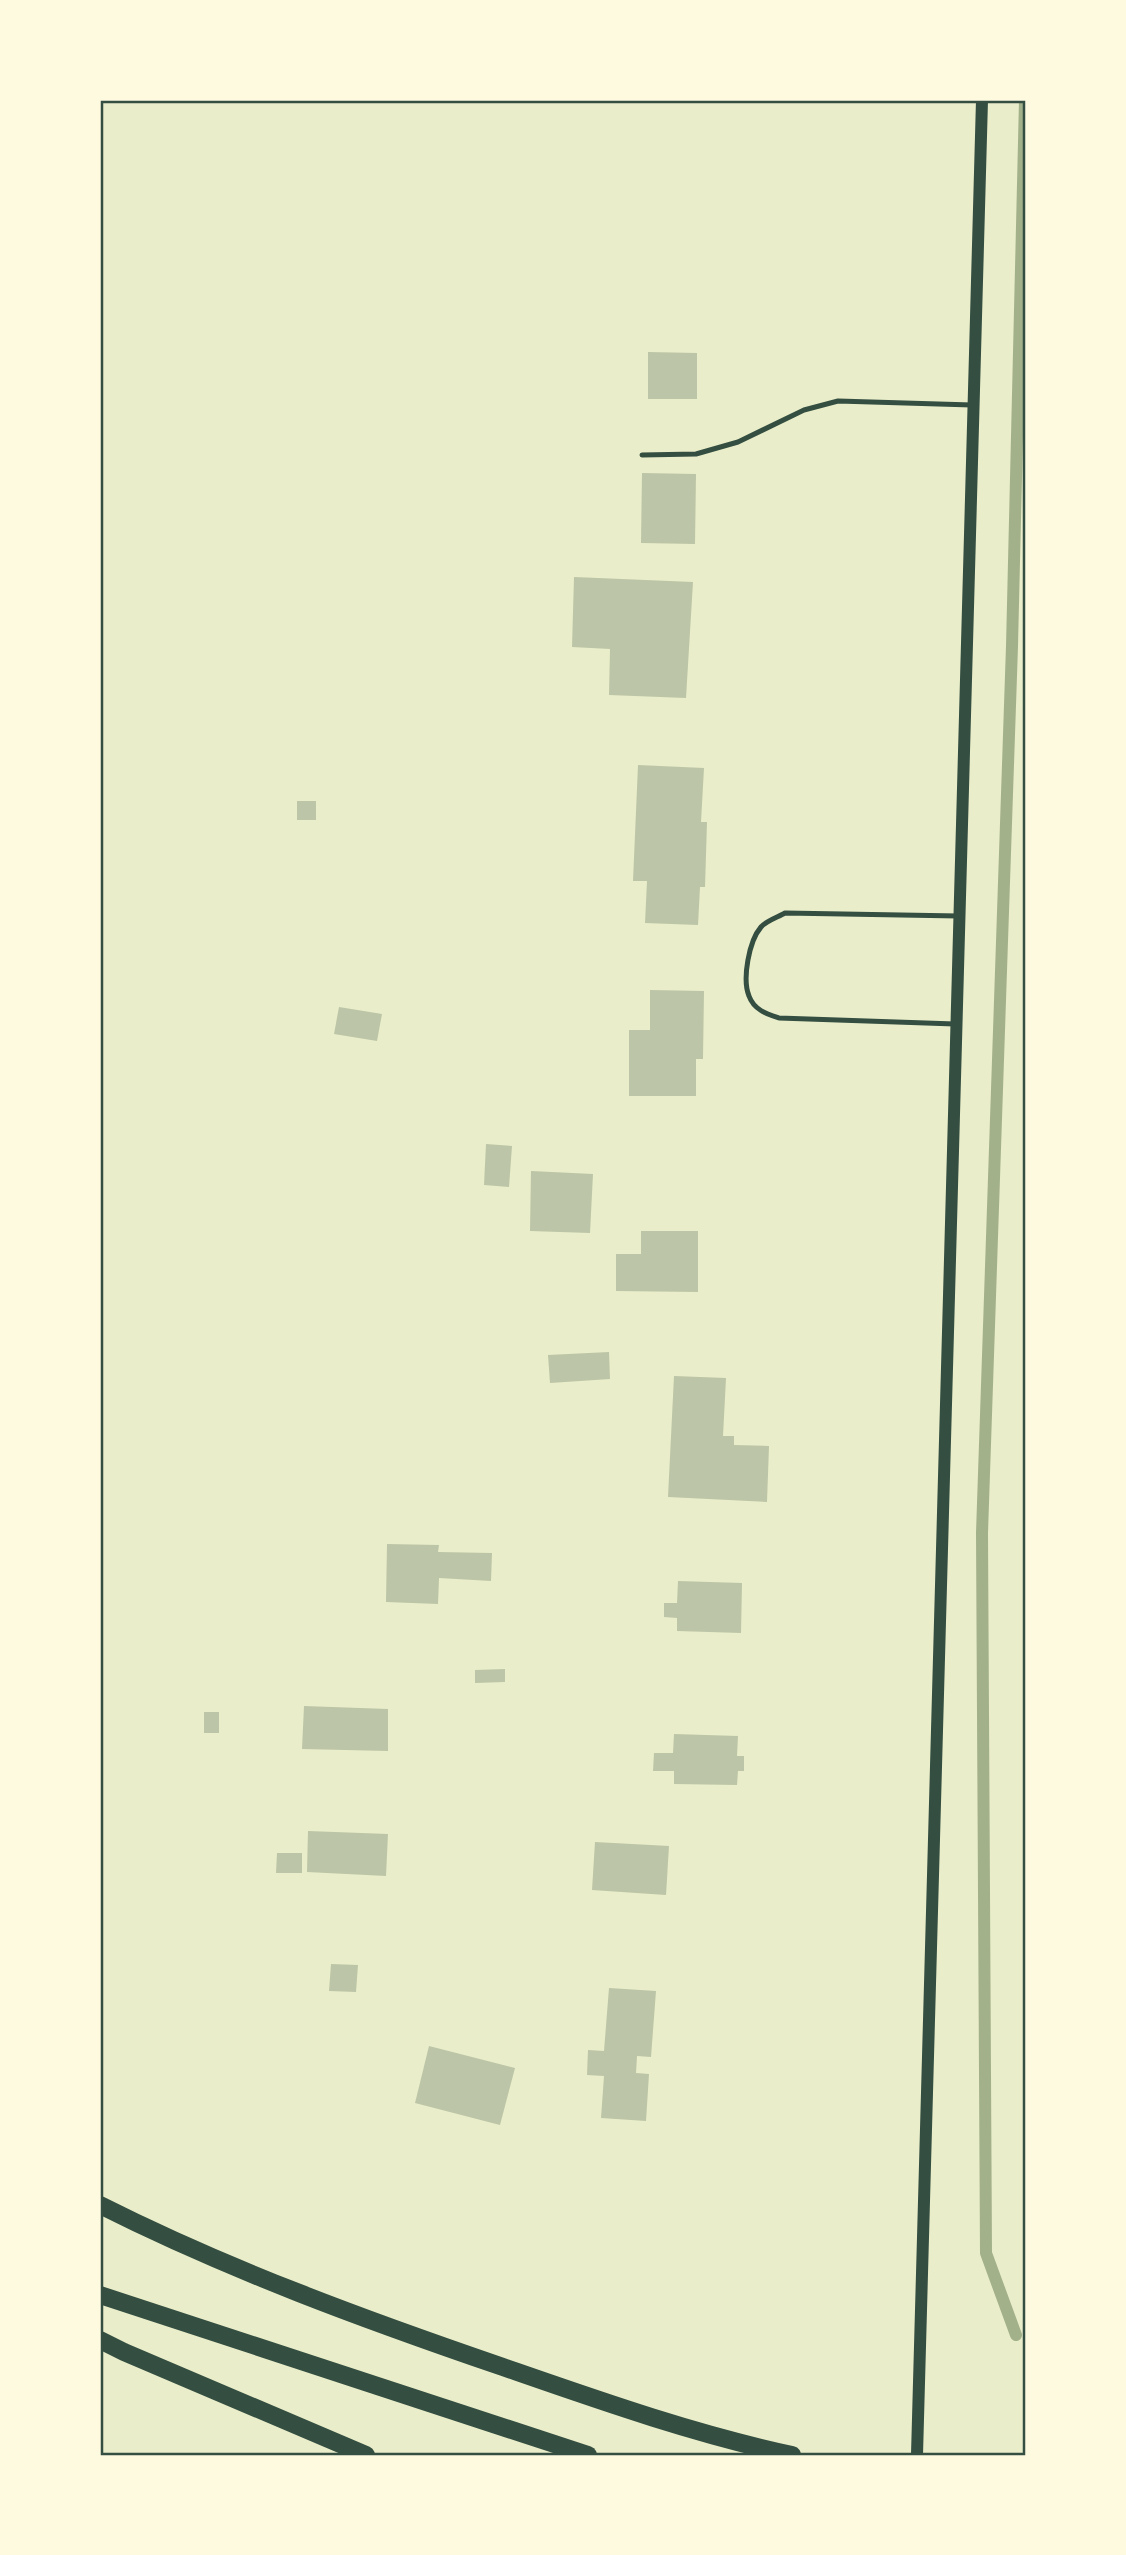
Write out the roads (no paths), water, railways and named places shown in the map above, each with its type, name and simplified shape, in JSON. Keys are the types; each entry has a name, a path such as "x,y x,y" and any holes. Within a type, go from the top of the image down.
{"main road":[{"path":"100,2205 170,2240 401,2332 626,2410 792,2455"},
{"path":"100,2295 588,2455"},
{"path":"100,2340 366,2455"}],"street":[{"path":"917,2455 982,100"}],"lane":[{"path":"642,455 696,454 738,442 804,410 838,401 973,405"},
{"path":"957,1024 779,1018 760,1012 749,996 747,972 751,947 761,926 785,913 959,916"}],"waterway":[{"path":"1016,2335 986,2253 982,1533 1012,646 1025,100"}]}
